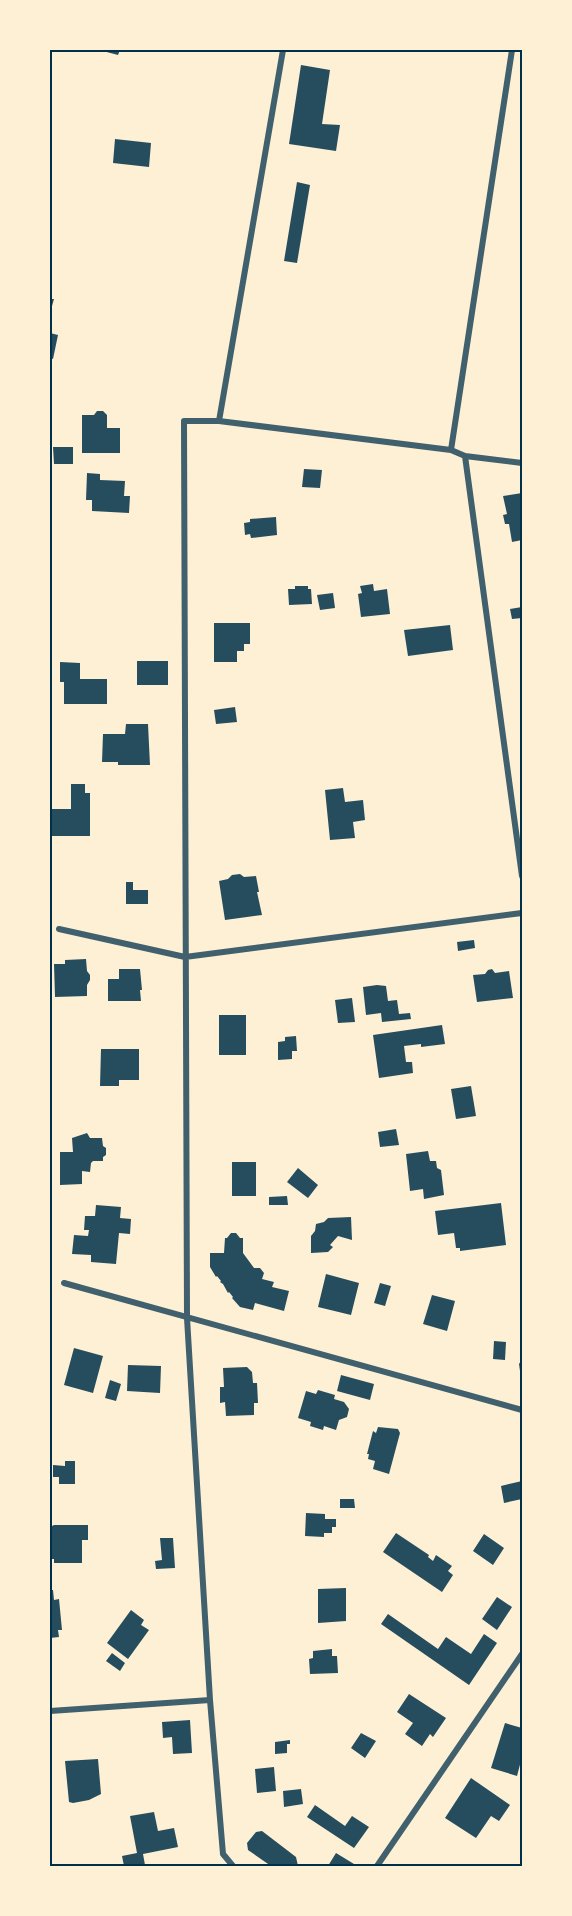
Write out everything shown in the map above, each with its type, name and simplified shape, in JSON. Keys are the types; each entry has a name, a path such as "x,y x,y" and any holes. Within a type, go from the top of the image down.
{"street":[{"path":"219,421 283,50"},
{"path":"451,450 512,50"},
{"path":"233,1866 223,1854 210,1700 187,1318 184,421 219,421 451,450 465,456 522,463"},
{"path":"465,456 522,876"},
{"path":"59,929 185,957 522,913"},
{"path":"64,1283 522,1410"},
{"path":"377,1866 522,1654"},
{"path":"50,1712 210,1700"}],"building":[{"path":"99,50 120,50 118,55"},
{"path":"301,65 330,70 322,124 340,125 336,151 289,144"},
{"path":"115,139 151,143 149,167 113,163"},
{"path":"297,182 310,185 297,263 284,261"},
{"path":"50,299 54,299 50,313"},
{"path":"50,333 58,335 53,359 50,358"},
{"path":"97,411 103,411 107,415 107,428 120,428 120,453 82,453 82,415 94,415"},
{"path":"53,447 73,447 73,464 54,464"},
{"path":"304,469 322,470 320,488 302,487"},
{"path":"87,473 100,474 100,480 125,481 124,496 130,496 129,513 92,511 92,500 86,500"},
{"path":"522,493 522,540 512,542 509,524 505,524 503,515 507,514 503,496"},
{"path":"276,517 277,535 251,538 250,534 245,535 244,523 250,522 250,519"},
{"path":"373,584 374,591 387,589 390,614 361,617 358,594 362,593 360,586"},
{"path":"295,586 308,586 308,589 311,589 312,604 289,605 288,589 295,589"},
{"path":"333,593 335,608 320,610 317,595"},
{"path":"522,607 522,618 512,619 510,609"},
{"path":"214,623 250,623 250,644 244,644 244,651 237,651 237,662 214,662"},
{"path":"450,625 453,650 408,656 404,630"},
{"path":"137,661 168,661 168,685 137,685"},
{"path":"60,662 80,663 80,679 107,679 107,704 64,704 64,682 60,682"},
{"path":"235,707 237,722 216,724 214,710"},
{"path":"126,724 148,724 150,765 118,765 118,762 102,762 103,734 125,734"},
{"path":"71,784 85,784 85,793 90,793 90,836 52,836 52,809 71,809"},
{"path":"343,788 345,802 363,800 365,820 353,822 355,838 330,840 325,790"},
{"path":"240,874 244,877 256,876 262,915 225,920 219,881"},
{"path":"126,882 133,882 133,890 148,890 148,904 126,904"},
{"path":"474,940 475,948 458,951 457,942"},
{"path":"86,959 87,971 90,975 87,996 55,997 54,964 65,964 65,960"},
{"path":"119,969 140,969 141,1001 108,1001 108,979 119,979"},
{"path":"492,969 495,973 509,971 513,998 477,1002 473,975 485,974"},
{"path":"386,986 388,1001 397,1000 399,1014 410,1013 411,1019 382,1022 381,1013 366,1015 363,987"},
{"path":"352,998 355,1022 338,1023 335,1000"},
{"path":"219,1015 246,1015 246,1055 219,1055"},
{"path":"442,1025 445,1044 421,1047 421,1044 404,1046 406,1062 412,1062 413,1073 379,1078 373,1035"},
{"path":"296,1036 297,1051 292,1051 292,1059 278,1060 278,1042 285,1041 285,1037"},
{"path":"101,1049 139,1049 139,1080 119,1080 119,1086 100,1086"},
{"path":"471,1086 476,1116 456,1119 451,1089"},
{"path":"396,1129 399,1145 380,1147 378,1132"},
{"path":"87,1133 90,1138 102,1138 103,1146 106,1148 103,1161 93,1161 90,1172 82,1171 82,1184 60,1185 60,1152 73,1152 72,1138"},
{"path":"428,1151 430,1161 436,1161 437,1168 441,1170 444,1195 424,1199 423,1189 410,1191 406,1154"},
{"path":"232,1162 256,1162 256,1196 232,1196"},
{"path":"298,1168 318,1185 308,1198 287,1182"},
{"path":"287,1196 288,1205 269,1205 269,1197"},
{"path":"501,1203 506,1245 460,1251 460,1248 456,1248 454,1233 438,1235 435,1211"},
{"path":"96,1205 121,1207 120,1218 131,1219 130,1234 119,1233 116,1264 91,1262 91,1255 72,1254 74,1235 88,1236 89,1230 84,1230 85,1216 95,1216"},
{"path":"351,1217 352,1240 338,1236 330,1245 333,1247 328,1252 311,1253 311,1236 316,1224 328,1218"},
{"path":"231,1233 236,1233 243,1238 243,1253 254,1268 260,1268 264,1273 262,1279 274,1282 272,1287 289,1291 284,1311 255,1303 253,1310 240,1307 216,1277 210,1267 210,1253 224,1253 225,1238"},
{"path":"326,1274 359,1283 351,1315 318,1307"},
{"path":"380,1283 391,1286 385,1306 374,1303"},
{"path":"432,1295 455,1301 447,1331 423,1324"},
{"path":"494,1341 506,1342 505,1360 493,1359"},
{"path":"74,1348 103,1356 93,1393 64,1385"},
{"path":"522,1359 522,1377 521,1378 519,1364"},
{"path":"128,1365 161,1366 160,1393 127,1391"},
{"path":"247,1367 252,1372 253,1383 257,1383 258,1403 254,1403 254,1415 226,1416 225,1402 220,1403 220,1387 224,1387 223,1368"},
{"path":"341,1375 374,1384 370,1400 337,1391"},
{"path":"110,1380 121,1384 116,1401 105,1398"},
{"path":"318,1390 335,1395 334,1399 344,1402 349,1409 347,1417 339,1420 336,1430 324,1426 323,1430 310,1426 311,1422 298,1418 306,1391 316,1394"},
{"path":"378,1427 398,1429 400,1433 389,1474 373,1469 375,1461 368,1459 369,1454 367,1454 373,1431 376,1433"},
{"path":"65,1461 75,1461 75,1484 59,1484 59,1477 53,1477 53,1465 65,1466"},
{"path":"522,1481 522,1499 504,1503 501,1486"},
{"path":"340,1499 354,1499 355,1508 340,1508"},
{"path":"306,1513 325,1514 325,1519 336,1519 336,1527 332,1527 332,1533 324,1533 324,1537 305,1536"},
{"path":"88,1525 88,1540 82,1540 82,1563 54,1563 54,1559 50,1559 50,1527"},
{"path":"396,1533 429,1555 428,1557 433,1561 436,1555 452,1566 448,1571 453,1575 442,1592 383,1552"},
{"path":"484,1534 504,1548 493,1565 473,1551"},
{"path":"160,1538 173,1538 175,1568 156,1569 155,1561 162,1560"},
{"path":"346,1588 346,1621 318,1623 318,1589"},
{"path":"50,1590 53,1590 54,1600 59,1599 62,1630 58,1630 59,1637 50,1638"},
{"path":"497,1597 512,1607 497,1630 482,1619"},
{"path":"131,1610 144,1620 141,1625 149,1630 128,1659 107,1643"},
{"path":"388,1614 438,1649 446,1637 471,1654 484,1634 497,1643 469,1685 381,1624"},
{"path":"332,1649 332,1656 337,1656 338,1673 310,1674 309,1659 313,1658 313,1651"},
{"path":"112,1653 125,1663 120,1671 106,1661"},
{"path":"409,1694 446,1718 433,1737 430,1734 422,1746 405,1734 413,1723 397,1712"},
{"path":"190,1720 192,1753 173,1754 172,1737 163,1738 162,1722"},
{"path":"505,1723 522,1728 522,1757 517,1776 491,1768"},
{"path":"361,1733 376,1741 365,1758 351,1748"},
{"path":"290,1740 290,1744 287,1744 287,1753 275,1754 275,1742"},
{"path":"98,1759 101,1794 89,1800 69,1802 65,1761"},
{"path":"274,1767 276,1791 257,1793 255,1769"},
{"path":"471,1778 510,1805 499,1821 491,1816 476,1838 445,1818"},
{"path":"301,1789 303,1804 284,1807 283,1791"},
{"path":"315,1805 345,1826 352,1816 369,1827 354,1848 307,1817"},
{"path":"154,1812 158,1831 174,1828 178,1847 143,1854 145,1865 124,1866 122,1856 137,1853 130,1816"},
{"path":"262,1831 296,1857 298,1866 271,1866 248,1850 247,1843 256,1832"},
{"path":"336,1853 354,1864 353,1866 328,1866"}]}
